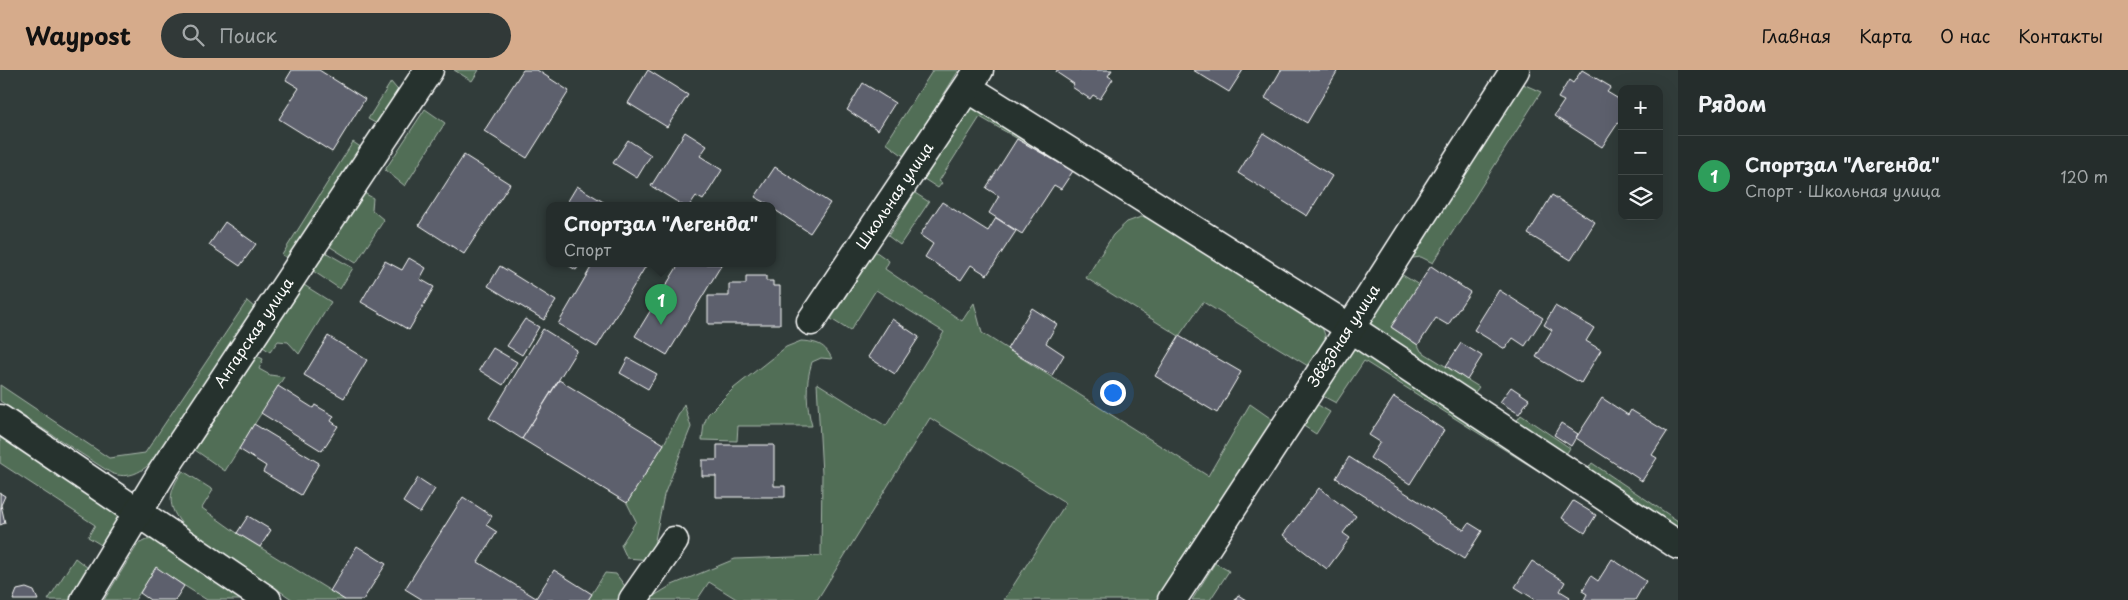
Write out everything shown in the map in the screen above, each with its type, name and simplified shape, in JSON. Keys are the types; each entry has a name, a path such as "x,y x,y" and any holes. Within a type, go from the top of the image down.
{"street":[{"name":"Ангарская улица","path":"85,600 163,472 429,70"},
{"name":"Звёздная улица","path":"1172,600 1350,328 1515,70"},
{"path":"973,79 1678,545"},
{"name":"Школьная улица","path":"811,321 973,79"},
{"path":"0,419 268,600"},
{"path":"633,600 674,540"}],"green space":[{"path":"454,70 479,70 472,81"},
{"path":"933,70 959,70 905,157 886,143"},
{"path":"391,82 401,94 381,126 368,119"},
{"path":"1523,84 1541,92 1433,263 1421,257 1405,259 1516,85"},
{"path":"976,104 1105,189 980,117 939,181 942,183 938,188 924,179 969,107"},
{"path":"425,109 445,123 405,186 385,170"},
{"path":"353,142 365,150 293,261 282,255"},
{"path":"364,193 373,198 372,210 384,220 356,263 329,246"},
{"path":"915,193 929,202 900,245 888,236"},
{"path":"1141,217 1156,217 1318,321 1326,340 1323,351 1308,366 1203,302 1179,336 1086,278 1113,235 1127,222"},
{"path":"875,251 889,261 885,269 962,321 974,303 982,333 1208,476 1250,404 1273,420 1158,600 1004,600 1066,503 930,418 817,600 738,600 709,582 697,600 647,600 672,585 735,559 821,556 822,474 817,383 886,426 944,332 876,290 850,331 831,319"},
{"path":"325,252 353,268 340,289 313,271"},
{"path":"1396,271 1419,285 1392,328 1418,345 1421,351 1479,387 1471,397 1367,328"},
{"path":"304,285 331,302 299,354 288,342 278,341 270,352 263,347"},
{"path":"247,301 255,308 155,459 135,474 124,476 111,473 0,401 0,385 109,458 145,453"},
{"path":"801,341 820,345 832,359 821,358 812,362 807,394 812,426 738,426 737,441 702,440 704,424 708,414 734,388 786,347"},
{"path":"1354,347 1678,551 1678,559 1364,361 1336,403 1319,394"},
{"path":"257,356 263,359 259,369 270,375 284,377 225,471 195,450"},
{"path":"1313,402 1330,412 1316,434 1299,423"},
{"path":"684,404 691,427 664,495 651,560 627,558 621,545 636,521 627,503 664,444"},
{"path":"1521,415 1570,448 1563,459 1513,426"},
{"path":"0,436 118,514 123,523 108,549 88,537 95,525 0,463"},
{"path":"1592,463 1678,521 1678,534 1584,474"},
{"path":"183,471 213,490 202,508 237,533 345,600 293,600 184,526 174,512 171,499 174,485"},
{"path":"155,539 251,600 207,600 156,568 135,600 104,600 138,544 146,540"},
{"path":"75,558 92,571 74,600 48,600"},
{"path":"1215,563 1229,571 1210,600 1192,600"},
{"path":"605,573 616,574 627,589 620,600 588,600"}],"building":[{"path":"292,70 319,70 365,99 332,152 279,119 299,88 286,80"},
{"path":"523,70 537,70 569,91 527,158 484,131"},
{"path":"648,70 688,95 667,127 628,103"},
{"path":"1057,70 1112,70 1108,76 1113,79 1100,99 1093,95 1090,99 1072,87 1074,84 1056,72"},
{"path":"1193,70 1243,70 1229,92"},
{"path":"1281,70 1338,70 1307,123 1265,98"},
{"path":"1582,70 1611,87 1607,92 1618,99 1618,123 1602,147 1554,116 1564,101 1558,98 1569,80 1573,83"},
{"path":"863,83 895,103 878,130 847,110"},
{"path":"685,132 707,146 700,156 722,170 703,200 696,196 692,202 677,202 651,186"},
{"path":"1263,133 1332,176 1307,216 1238,173"},
{"path":"1017,139 1073,171 1061,189 1054,185 1022,234 989,213 999,196 986,188"},
{"path":"628,140 651,155 637,178 613,163"},
{"path":"464,155 510,184 464,254 419,225"},
{"path":"775,167 830,203 810,233 776,211 776,202 764,202 755,197"},
{"path":"577,186 603,202 567,202"},
{"path":"1552,195 1595,222 1571,260 1528,234"},
{"path":"942,202 988,231 996,218 1016,231 987,275 971,265 961,280 925,257 933,244 920,235"},
{"path":"225,222 256,244 240,266 209,245"},
{"path":"409,258 426,268 420,279 434,287 409,330 361,302 385,261 402,270"},
{"path":"500,266 556,301 544,320 488,286"},
{"path":"1431,266 1470,292 1448,325 1436,318 1418,345 1391,327"},
{"path":"591,267 645,267 597,347 558,324"},
{"path":"677,267 720,267 667,355 635,336"},
{"path":"746,276 766,276 766,281 773,281 773,286 780,286 780,324 708,324 708,296 729,296 729,284 746,284"},
{"path":"1499,290 1543,318 1525,346 1513,338 1505,349 1474,330"},
{"path":"1555,306 1594,328 1586,341 1601,350 1581,383 1536,357 1552,330 1544,325"},
{"path":"1032,308 1057,324 1046,343 1064,355 1052,375 1007,349"},
{"path":"525,319 539,327 522,355 507,346"},
{"path":"892,319 919,337 895,374 868,357"},
{"path":"543,329 577,350 522,439 489,418"},
{"path":"328,336 367,360 344,398 304,375"},
{"path":"1179,336 1241,372 1217,413 1155,376"},
{"path":"1461,343 1482,356 1467,380 1446,366"},
{"path":"493,348 517,362 503,385 479,370"},
{"path":"628,358 657,374 648,389 620,373"},
{"path":"559,380 664,444 627,503 522,439"},
{"path":"278,386 313,408 315,405 334,416 331,421 338,426 322,451 261,413"},
{"path":"1511,387 1529,399 1519,414 1500,402"},
{"path":"1394,397 1444,430 1410,484 1370,458 1380,442 1369,435"},
{"path":"1602,398 1628,415 1631,410 1667,432 1652,455 1657,458 1642,481 1576,438"},
{"path":"1561,423 1578,434 1571,446 1554,435"},
{"path":"254,424 319,463 301,495 263,472 266,466 239,449"},
{"path":"717,445 774,445 774,486 785,486 785,497 716,497 716,476 702,476 702,460 717,460"},
{"path":"1349,457 1464,530 1469,523 1482,531 1464,559 1336,478"},
{"path":"418,478 435,489 420,513 403,502"},
{"path":"1319,488 1356,516 1343,533 1350,538 1327,569 1283,535"},
{"path":"0,493 5,496 1,505 5,523 0,525"},
{"path":"463,497 492,516 486,525 497,532 478,562 536,598 554,570 592,594 588,600 423,600 405,589"},
{"path":"1573,501 1596,515 1585,533 1562,518"},
{"path":"248,516 271,530 260,547 237,533"},
{"path":"357,546 386,564 363,600 345,600 330,591"},
{"path":"1612,559 1646,581 1635,600 1584,600 1587,594 1582,591 1591,576 1598,581"},
{"path":"1532,561 1565,582 1560,591 1570,597 1568,600 1536,600 1515,587"},
{"path":"156,567 184,586 175,600 150,600 140,593"},
{"path":"26,588 34,591 38,600 13,600 17,590"},
{"path":"1238,595 1246,600 1235,600"}],"place":[{"name":"Спортзал \"Легенда\"","path":"661,325"}]}
